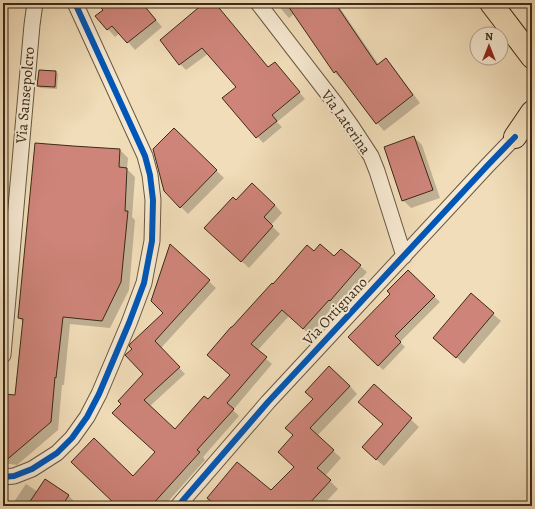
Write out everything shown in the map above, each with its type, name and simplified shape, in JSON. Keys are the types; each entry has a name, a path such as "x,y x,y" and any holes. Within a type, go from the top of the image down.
{"main road":[{"path":"491,3 532,57"},
{"path":"501,3 532,36"},
{"path":"524,132 532,112"}],"street":[{"name":"Via Sansepolcro","path":"3,356 34,3"},
{"path":"3,477 24,473 49,459 72,438 87,417 99,394 144,283 152,241 153,200 150,175 145,156 75,3"},
{"name":"Via Laterina","path":"258,3 339,109 371,156 404,256"},
{"name":"Via Ortignano","path":"178,506 268,402 487,166 524,132"}],"building":[{"path":"97,3 142,3 156,20 127,43 112,26 107,30 95,16 103,10"},
{"path":"204,3 215,3 268,67 275,62 300,92 272,115 277,121 256,138 222,98 236,87 202,48 179,65 160,40"},
{"path":"286,3 335,3 377,65 386,58 413,95 376,124 336,71 334,73"},
{"path":"39,70 56,71 55,87 37,86"},
{"path":"174,128 217,170 180,208 164,191 153,149"},
{"path":"414,136 433,190 402,201 384,147"},
{"path":"35,143 120,149 119,167 127,168 125,211 128,211 121,282 102,321 63,317 51,422 3,463 4,394 15,395 23,319 18,318"},
{"path":"252,183 275,205 264,217 273,226 241,262 204,228 233,197 236,200"},
{"path":"170,244 210,280 155,341 180,367 144,400 175,429 204,396 208,399 230,375 207,355 307,245 314,251 320,244 334,256 341,249 361,265 330,301 329,300 303,329 282,310 251,344 267,357 227,403 234,409 197,450 200,452 151,506 117,506 71,462 94,438 133,476 155,452 112,413 121,404 118,401 143,374 125,355 132,349 129,346 130,344 163,313 151,301"},
{"path":"408,270 435,296 395,336 401,342 378,366 348,337 390,294 387,291"},
{"path":"471,293 494,313 456,358 433,338"},
{"path":"329,366 350,386 310,428 334,450 317,468 331,480 307,506 217,506 207,498 237,462 271,490 294,467 278,452 293,435 285,428 313,399 305,392"},
{"path":"374,384 412,418 376,460 362,447 383,424 358,402"},
{"path":"45,479 69,495 62,506 27,506"}],"cycle path":[{"path":"3,477 14,476 32,469 57,453 72,438 87,417 99,394 144,283 152,241 153,200 150,175 145,156 75,3"},
{"path":"178,506 268,402 515,137"}]}
